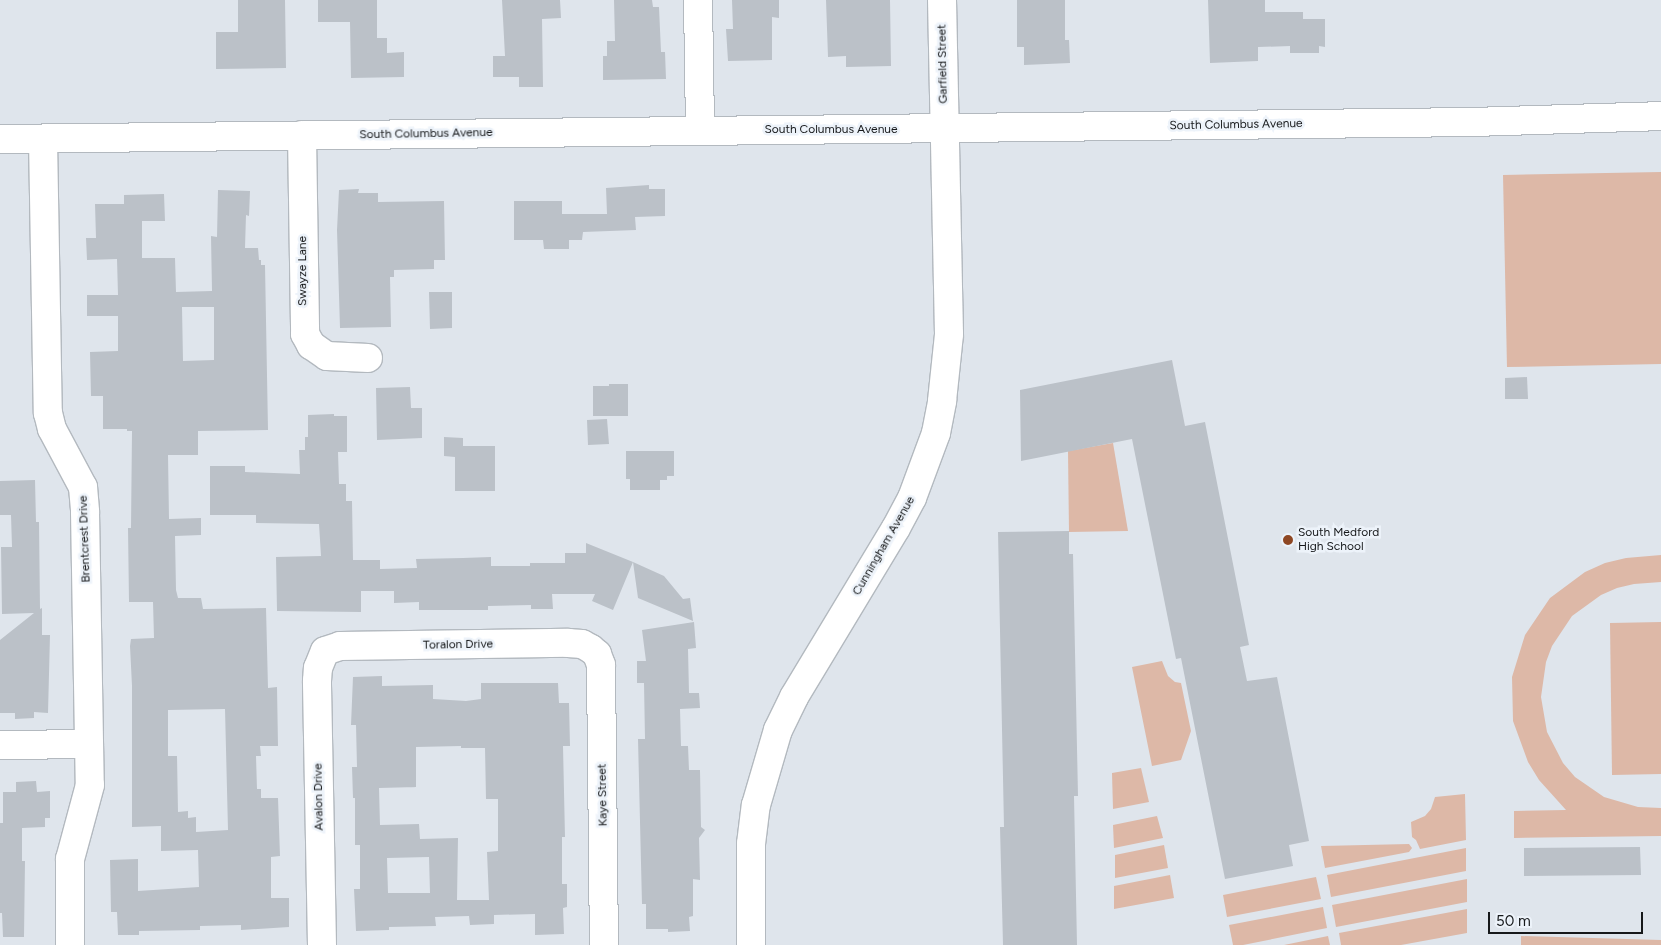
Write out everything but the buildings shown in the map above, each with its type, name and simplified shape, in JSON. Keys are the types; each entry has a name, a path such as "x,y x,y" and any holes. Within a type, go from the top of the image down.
{"main road":[{"path":"698,0 700,131"},
{"name":"Garfield Street","path":"942,0 945,129"},
{"name":"South Columbus Avenue","path":"0,140 1473,122 1661,116"},
{"name":"Cunningham Avenue","path":"751,945 751,844 756,805 778,730 794,697 896,528 912,498 936,433 942,401 948,334 945,129"},
{"name":"Swayze Lane","path":"302,135 306,334 311,345 327,356 368,358"},
{"name":"Brentcrest Drive","path":"43,139 48,413 52,429 83,487 90,785 70,859 70,945"},
{"name":"Toralon Drive","path":"325,651 340,646 568,643 582,644 591,649"},
{"name":"Kaye Street","path":"591,649 597,654 601,665 604,945"},
{"name":"Avalon Drive","path":"322,945 317,681 318,668 325,651"},
{"path":"0,745 89,744"}],"shaded area":[{"path":"1661,172 1661,364 1507,367 1503,175"},
{"path":"1113,443 1128,531 1069,532 1068,451"},
{"path":"1661,555 1661,582 1634,584 1617,588 1601,595 1572,616 1552,646 1546,662 1541,697 1547,732 1563,763 1575,777 1604,797 1638,807 1661,808 1661,836 1514,838 1514,811 1566,810 1539,780 1528,762 1513,721 1512,677 1525,635 1550,598 1585,572 1605,563 1626,558"},
{"path":"1661,622 1661,774 1612,775 1610,623"},
{"path":"1162,661 1168,676 1175,682 1181,683 1191,731 1181,760 1152,766 1132,667"},
{"path":"1141,768 1149,802 1113,809 1112,773"},
{"path":"1465,794 1466,840 1420,849 1416,840 1412,837 1411,822 1425,816 1431,809 1435,797"},
{"path":"1157,816 1163,838 1114,848 1113,825"},
{"path":"1409,844 1412,848 1409,852 1325,868 1321,846"},
{"path":"1164,845 1168,868 1115,878 1115,855"},
{"path":"1466,848 1466,871 1331,897 1327,875"},
{"path":"1170,875 1174,898 1114,909 1114,886"},
{"path":"1316,877 1321,899 1227,917 1223,895"},
{"path":"1467,879 1467,902 1336,927 1332,905"},
{"path":"1323,907 1327,928 1243,945 1233,945 1229,925"},
{"path":"1467,909 1467,933 1401,945 1341,945 1339,933"},
{"path":"1328,936 1330,945 1284,945"},
{"path":"1521,936 1661,940 1661,945 1521,945"}],"place":[{"name":"South Medford High School","path":"1288,540"}]}
